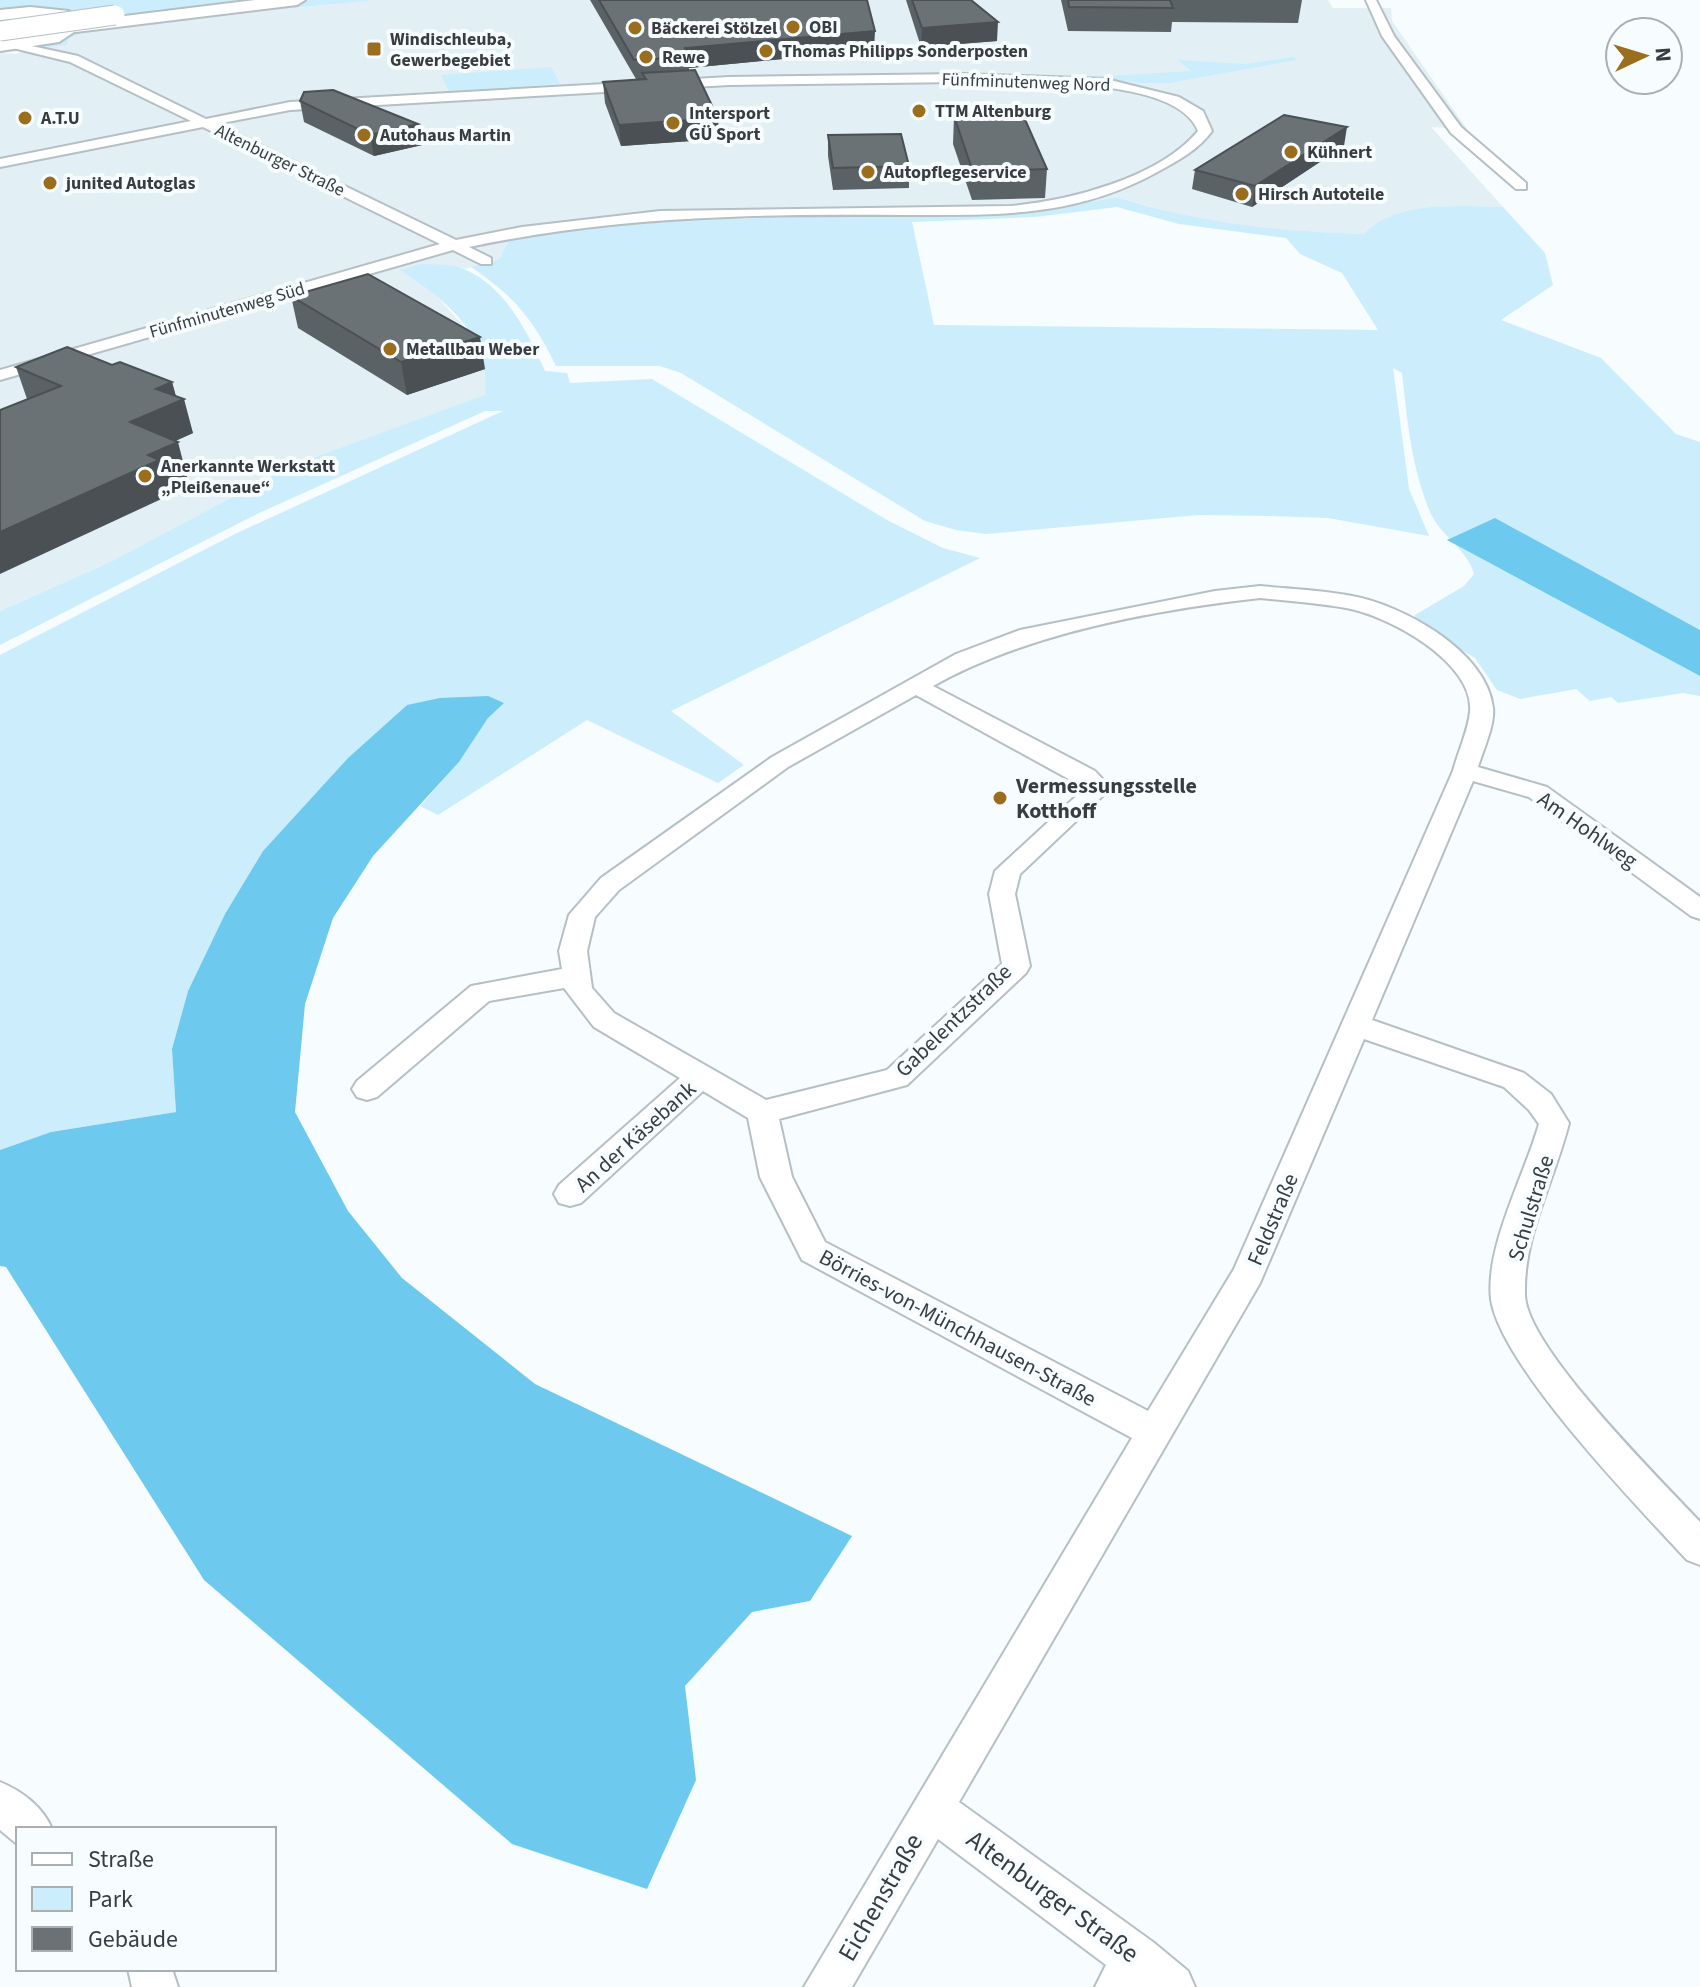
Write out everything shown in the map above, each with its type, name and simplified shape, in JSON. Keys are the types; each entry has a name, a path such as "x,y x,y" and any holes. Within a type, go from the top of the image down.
{"main road":[{"path":"0,15 61,15 149,0"},
{"path":"0,31 238,0"},
{"path":"7,45 53,38 76,27 297,0"},
{"path":"61,15 77,21 76,27"}],"street":[{"path":"1371,0 1388,36 1456,130 1521,186"},
{"name":"Altenburger Straße","path":"53,38 52,43 74,59 486,261"},
{"name":"Altenburger Straße","path":"7,45 74,59"},
{"name":"Fünfminutenweg Nord","path":"200,122 310,104 632,84 963,78 1072,80 1137,88 1186,106 1203,120 1205,131 1186,150 1132,181 1096,199 1070,205 1010,210 589,219 529,227 455,245"},
{"path":"0,163 200,122"},
{"name":"Fünfminutenweg Süd","path":"0,375 455,245"},
{"name":"Feldstraße","path":"918,687 964,659 1020,637 1215,597 1260,592 1351,602 1398,618 1455,658 1474,681 1482,710 1465,771 1248,1274 932,1808"},
{"path":"762,1112 604,1020 578,990 573,951 582,915 610,884 780,762 918,687"},
{"name":"Gabelentzstraße","path":"762,1112 897,1078 1016,966 1002,894 1008,871 1099,788 1086,776 918,687"},
{"name":"Am Hohlweg","path":"1465,771 1538,792 1700,910"},
{"path":"367,1089 481,993 576,976"},
{"name":"Schulstraße","path":"1355,1025 1514,1080 1540,1102 1554,1123 1544,1167 1513,1247 1507,1302 1524,1341 1563,1393 1700,1548"},
{"name":"An der Käsebank","path":"570,1194 700,1077"},
{"name":"Börries-von-Münchhausen-Straße","path":"762,1112 776,1177 813,1251 1154,1432"},
{"path":"0,1803 29,1827"},
{"name":"Altenburger Straße","path":"932,1808 1128,1972 1172,1987"},
{"name":"Eichenstraße","path":"827,1987 932,1808"}],"shaded area":[{"path":"375,0 1328,0 1333,8 1391,8 1392,21 1467,129 1431,127 1503,207 1442,206 1365,234 1279,231 1207,222 1116,197 1034,213 603,221 510,239 499,259 465,269 450,265 401,270 432,291 478,342 488,372 486,395 293,465 110,562 0,611 0,53 16,54 83,32 123,25"},
{"path":"1495,518 1700,630 1700,676 1447,540"},
{"path":"488,696 504,703 488,718 459,762 373,856 333,918 305,1004 295,1112 348,1211 402,1278 535,1384 852,1536 810,1601 752,1612 685,1686 696,1780 647,1889 512,1844 204,1580 6,1267 0,1266 0,1150 51,1132 176,1112 172,1049 188,991 225,914 263,851 348,758 407,705 440,698"}],"green space":[{"path":"0,0 375,0 123,25 83,32 68,39 67,45 0,53"},
{"path":"1294,57 1297,60 1169,83 1089,77 1191,71 1178,60 1246,64"},
{"path":"551,67 560,84 449,91 441,75"},
{"path":"1116,197 1209,220 1299,231 1364,234 1393,215 1411,210 1448,206 1503,207 1545,253 1553,285 1501,320 1601,358 1676,434 1700,442 1700,630 1495,519 1450,539 1431,514 1419,480 1411,445 1402,373 1393,368 1409,489 1429,536 1328,518 1199,515 986,534 925,521 681,373 660,366 556,366 521,310 471,267 499,259 510,239 506,236 603,221 1034,213","holes":["1117,207 1179,224 1286,238 1300,254 1342,273 1378,330 934,325 912,222 1035,217"]},
{"path":"420,264 459,267 492,287 514,312 545,371 567,373 570,383 652,379 887,520 943,548 980,558 671,711 744,765 718,783 587,720 438,815 420,806 459,762 488,718 407,705 348,758 263,851 225,914 188,991 172,1049 176,1112 51,1132 0,1150 0,655 235,534 503,411 485,411 257,514 0,645 0,611 110,562 293,465 485,395 485,374 473,337 449,307 400,270"},
{"path":"1455,544 1700,676 1700,696 1683,693 1618,703 1611,697 1590,701 1576,689 1520,699 1497,690 1475,658 1415,621 1415,615 1464,586 1474,574"}],"building":[{"path":"599,0 867,0 875,31 685,48 689,57 634,60"},
{"path":"912,0 971,0 998,22 922,28"},
{"path":"1068,0 1170,0 1173,8 1069,7"},
{"path":"695,70 718,118 619,125 603,82 646,79 642,73"},
{"path":"333,90 418,124 370,135 300,101 304,92"},
{"path":"1023,115 1047,169 973,172 954,116"},
{"path":"1284,115 1347,127 1255,186 1195,170"},
{"path":"901,134 909,166 833,168 828,135"},
{"path":"368,274 480,337 401,362 291,296"},
{"path":"67,347 112,365 120,362 172,382 156,389 184,399 130,422 178,442 148,455 159,460 0,532 0,410 61,386 16,367"}],"place":[{"name":"OBI","path":"793,27"},
{"name":"Bäckerei Stölzel","path":"635,28"},
{"name":"Windischleuba, Gewerbegebiet","path":"374,49"},
{"name":"Thomas Philipps Sonderposten","path":"766,51"},
{"name":"Rewe","path":"646,57"},
{"name":"TTM Altenburg","path":"919,111"},
{"name":"A.T.U","path":"25,118"},
{"name":"Intersport GÜ Sport","path":"673,123"},
{"name":"Autohaus Martin","path":"364,135"},
{"name":"Kühnert","path":"1291,152"},
{"name":"Autopflegeservice","path":"868,172"},
{"name":"junited Autoglas","path":"50,183"},
{"name":"Hirsch Autoteile","path":"1242,194"},
{"name":"Metallbau Weber","path":"390,349"},
{"name":"Anerkannte Werkstatt „Pleißenaue“","path":"145,476"},
{"name":"Vermessungsstelle Kotthoff","path":"1000,798"}]}
